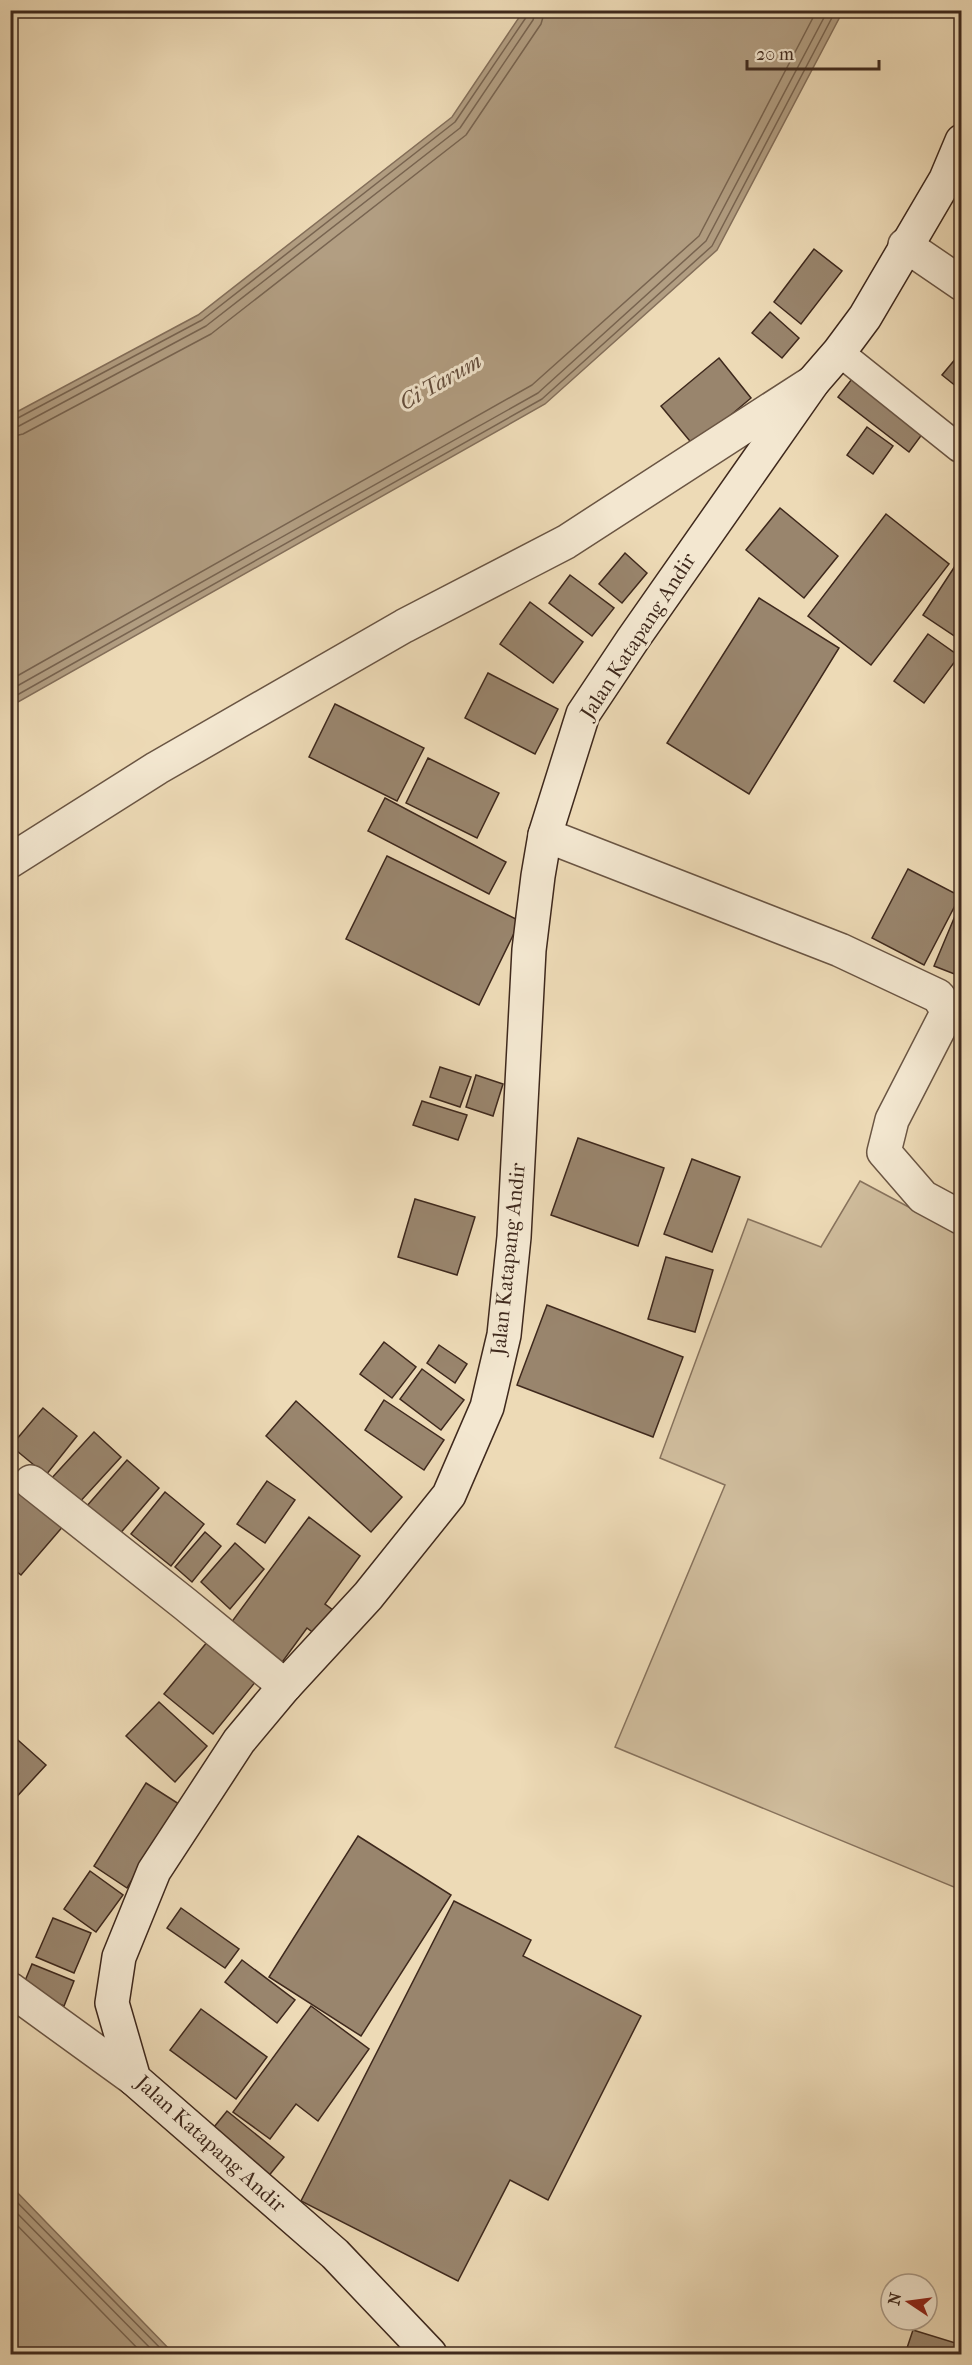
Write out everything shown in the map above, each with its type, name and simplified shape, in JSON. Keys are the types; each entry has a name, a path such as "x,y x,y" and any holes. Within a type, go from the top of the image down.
{"street":[{"name":"Jalan Katapang Andir","path":"430,2355 335,2254 134,2079 112,2003 118,1957 154,1871 239,1741 285,1686 368,1596 449,1495 487,1407 504,1335 514,1237 529,950 538,876 546,835 583,714 813,382 865,317 946,178 962,141"},
{"path":"905,245 962,284"},
{"path":"10,861 157,768 404,626 566,542 813,382"},
{"path":"546,835 840,950 938,996 948,1011 892,1120 884,1152 922,1197 962,1218"},
{"path":"31,1482 285,1686"},
{"path":"10,1989 134,2079"}],"lane":[{"path":"839,352 959,448"}],"shaded area":[{"path":"860,1181 961,1235 961,1890 615,1747 725,1485 660,1458 748,1219 821,1247"}],"water":[{"name":"Ci Tarum","path":"524,10 843,11 717,250 545,404 11,706 11,415 198,315 452,117"},
{"path":"11,2186 174,2354 11,2354"}],"building":[{"path":"814,249 842,271 801,324 774,302"},
{"path":"770,312 799,338 782,358 752,333"},
{"path":"962,351 962,391 942,375"},
{"path":"719,358 751,398 694,446 661,406"},
{"path":"855,375 926,429 909,452 838,397"},
{"path":"867,427 893,446 873,474 847,455"},
{"path":"780,508 838,556 804,598 746,550"},
{"path":"886,514 949,564 871,665 808,616"},
{"path":"625,553 647,573 622,603 599,584"},
{"path":"959,560 962,561 962,641 923,615"},
{"path":"570,575 614,608 592,636 549,603"},
{"path":"759,598 839,648 749,794 667,743"},
{"path":"530,602 583,642 553,683 500,644"},
{"path":"928,634 959,656 924,703 894,681"},
{"path":"488,673 558,709 535,754 465,718"},
{"path":"335,704 424,748 397,801 309,757"},
{"path":"428,758 499,793 477,838 406,803"},
{"path":"385,798 506,862 489,894 368,831"},
{"path":"387,856 520,921 479,1005 346,939"},
{"path":"908,869 960,896 924,965 872,938"},
{"path":"955,916 962,919 962,977 934,966"},
{"path":"440,1067 471,1077 460,1107 430,1097"},
{"path":"476,1075 503,1084 493,1116 466,1107"},
{"path":"422,1101 467,1115 458,1140 413,1125"},
{"path":"578,1138 664,1168 638,1246 551,1215"},
{"path":"692,1159 740,1177 712,1252 664,1234"},
{"path":"415,1199 475,1217 457,1275 398,1257"},
{"path":"666,1257 713,1270 695,1332 648,1319"},
{"path":"547,1305 683,1357 653,1437 517,1385"},
{"path":"384,1342 416,1367 392,1398 360,1374"},
{"path":"439,1345 467,1364 455,1383 427,1363"},
{"path":"422,1369 464,1400 441,1430 400,1399"},
{"path":"384,1400 444,1440 424,1470 365,1430"},
{"path":"296,1401 402,1497 371,1532 266,1436"},
{"path":"43,1408 77,1436 46,1475 11,1446"},
{"path":"94,1432 121,1457 77,1505 50,1480"},
{"path":"127,1460 159,1488 118,1536 86,1507"},
{"path":"10,1476 65,1524 21,1575 10,1566"},
{"path":"267,1481 295,1500 265,1543 237,1524"},
{"path":"165,1492 204,1524 171,1566 131,1534"},
{"path":"309,1517 360,1556 325,1604 341,1616 323,1640 307,1628 280,1665 228,1627"},
{"path":"205,1532 221,1546 192,1582 175,1567"},
{"path":"235,1543 264,1569 230,1609 201,1582"},
{"path":"213,1635 261,1675 213,1734 164,1694"},
{"path":"159,1702 207,1746 175,1782 126,1736"},
{"path":"10,1733 46,1765 10,1804"},
{"path":"146,1783 179,1804 127,1888 94,1866"},
{"path":"358,1836 451,1895 361,2036 269,1977"},
{"path":"90,1871 123,1895 96,1932 64,1909"},
{"path":"454,1901 531,1940 523,1956 641,2016 548,2200 510,2180 458,2281 301,2201"},
{"path":"181,1908 239,1949 225,1968 167,1928"},
{"path":"53,1918 91,1933 74,1973 36,1957"},
{"path":"242,1960 295,2000 277,2023 225,1982"},
{"path":"32,1964 74,1981 64,2006 22,1988"},
{"path":"311,2006 369,2049 318,2121 296,2104 270,2139 233,2112"},
{"path":"201,2009 267,2057 236,2099 170,2050"},
{"path":"227,2111 284,2157 267,2178 210,2132"},
{"path":"912,2332 920,2332 962,2345 962,2354 905,2354"}]}
